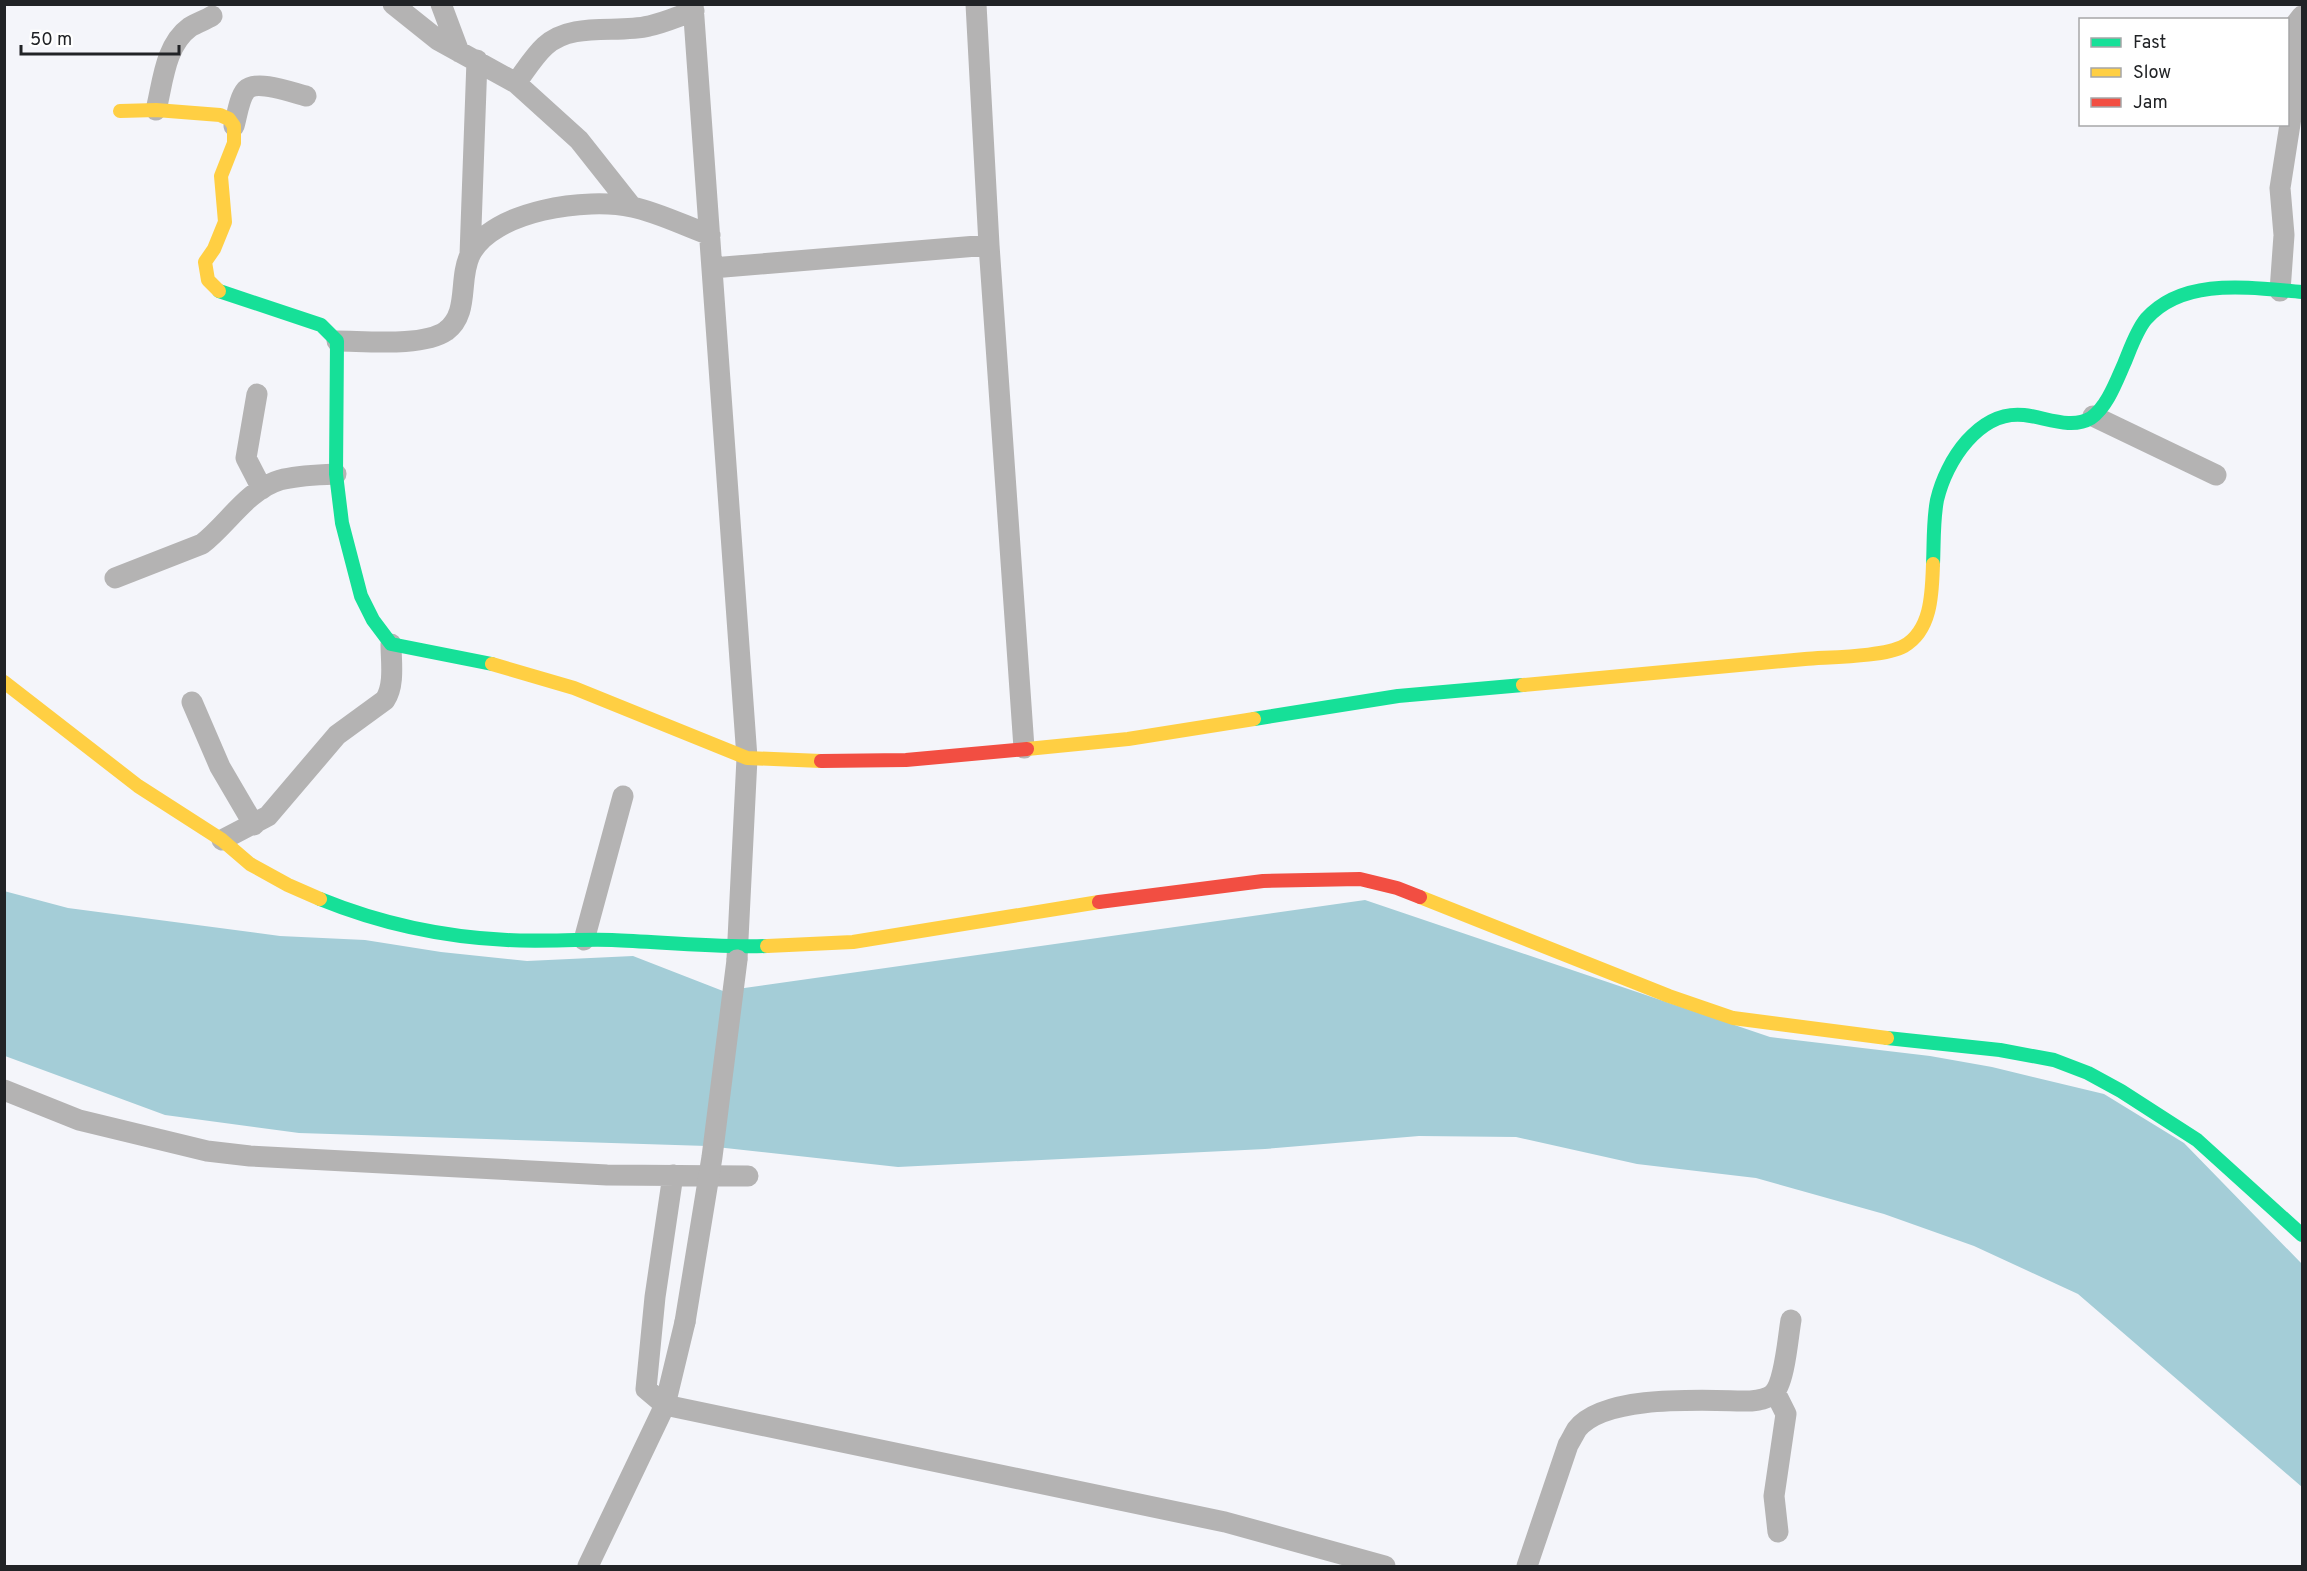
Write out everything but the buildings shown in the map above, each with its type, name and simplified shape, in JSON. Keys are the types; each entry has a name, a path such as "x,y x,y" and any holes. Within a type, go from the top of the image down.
{"street":[{"path":"393,4 438,39 516,83 579,140 632,207"},
{"path":"441,4 468,56 470,255"},
{"path":"976,4 989,245 1024,747"},
{"path":"516,83 545,46 558,38 574,32 650,26 694,8 747,758 738,953 712,1157 685,1322 665,1405 588,1566"},
{"path":"156,110 169,56 175,43 191,27 212,16"},
{"path":"2280,291 2284,235 2280,188 2294,96 2293,38 2295,25 2302,16"},
{"path":"222,840 255,825 268,816 337,735 385,700 389,694 391,682 391,644 373,620 361,596 342,523 336,474 337,341 321,325 220,292 208,280 205,270 205,262 214,249 225,222 220,176 234,143 234,126 245,91 251,87 263,85 306,96"},
{"path":"120,111 156,110 219,115 229,119 234,126"},
{"path":"337,341 413,340 445,332 461,312 464,274 470,255 480,241 492,231 514,219 564,206 585,204 632,207 710,235"},
{"path":"712,268 989,245"},
{"path":"391,644 487,663 574,688 747,758 846,762 906,760 1024,747 1128,739 1398,696 1841,656 1905,646 1918,636 1926,615 1933,582 1936,502 1945,479 1971,437 1983,425 2006,414 2034,415 2073,424 2086,422 2093,416 2118,374 2145,319 2169,300 2197,291 2221,288 2302,292"},
{"path":"257,394 246,458 262,489"},
{"path":"2093,416 2216,475"},
{"path":"115,578 202,544 214,535 243,504 262,489 279,480 336,474"},
{"path":"4,682 138,786 222,840 250,864 288,885 333,904 395,924 446,934 507,940 584,940 738,953 853,942 1127,898 1263,881 1360,879 1397,888 1669,996 1733,1018 1814,1030 2000,1050 2054,1060 2088,1073 2121,1090 2197,1140 2302,1235"},
{"path":"192,702 219,767 255,825"},
{"path":"584,940 623,796"},
{"path":"4,1090 79,1120 207,1151 250,1156 571,1173 748,1176"},
{"path":"673,1175 655,1297 646,1389 665,1405 1225,1522 1385,1566"},
{"path":"1527,1566 1568,1445 1578,1428 1606,1411 1632,1404 1763,1399 1775,1392 1780,1382 1791,1320"},
{"path":"1775,1392 1786,1414 1774,1496 1778,1532"}],"water":[{"path":"4,891 68,908 280,936 365,940 441,952 527,961 633,956 723,991 1365,900 1770,1037 1930,1056 1992,1067 2104,1094 2184,1143 2302,1264 2302,1487 2078,1294 1974,1246 1884,1214 1756,1178 1637,1164 1516,1137 1419,1136 1265,1149 898,1167 707,1146 299,1133 165,1115 5,1056"}],"traffic: fast":[{"path":"1933,564 1935,516 1941,485 1957,455 1979,429 2008,416 2024,415 2067,423 2091,418 2110,394 2142,324 2162,305 2179,296 2199,291 2241,287 2302,292"},
{"path":"219,291 321,325 337,341 336,474 342,523 361,596 373,620 391,644 492,664"},
{"path":"1254,719 1398,696 1523,685"},
{"path":"320,899 388,922 459,936 533,941 612,940 709,946 767,946"},
{"path":"1887,1038 2000,1050 2054,1060 2088,1073 2121,1091 2197,1140 2302,1235"}],"traffic: slow":[{"path":"120,111 156,110 220,115 229,119 234,126 234,143 221,176 225,222 214,249 205,262 208,280 219,291"},
{"path":"1523,685 1856,656 1895,650 1913,639 1925,620 1931,598 1933,564"},
{"path":"492,664 574,688 747,758 821,761"},
{"path":"4,682 138,786 222,840 250,864 320,899"},
{"path":"1027,749 1128,739 1254,719"},
{"path":"1420,897 1669,996 1733,1018 1887,1038"},
{"path":"767,946 853,942 1099,902"}],"traffic: jam":[{"path":"821,761 906,760 1027,749"},
{"path":"1099,902 1263,881 1360,879 1397,888 1420,897"}]}
